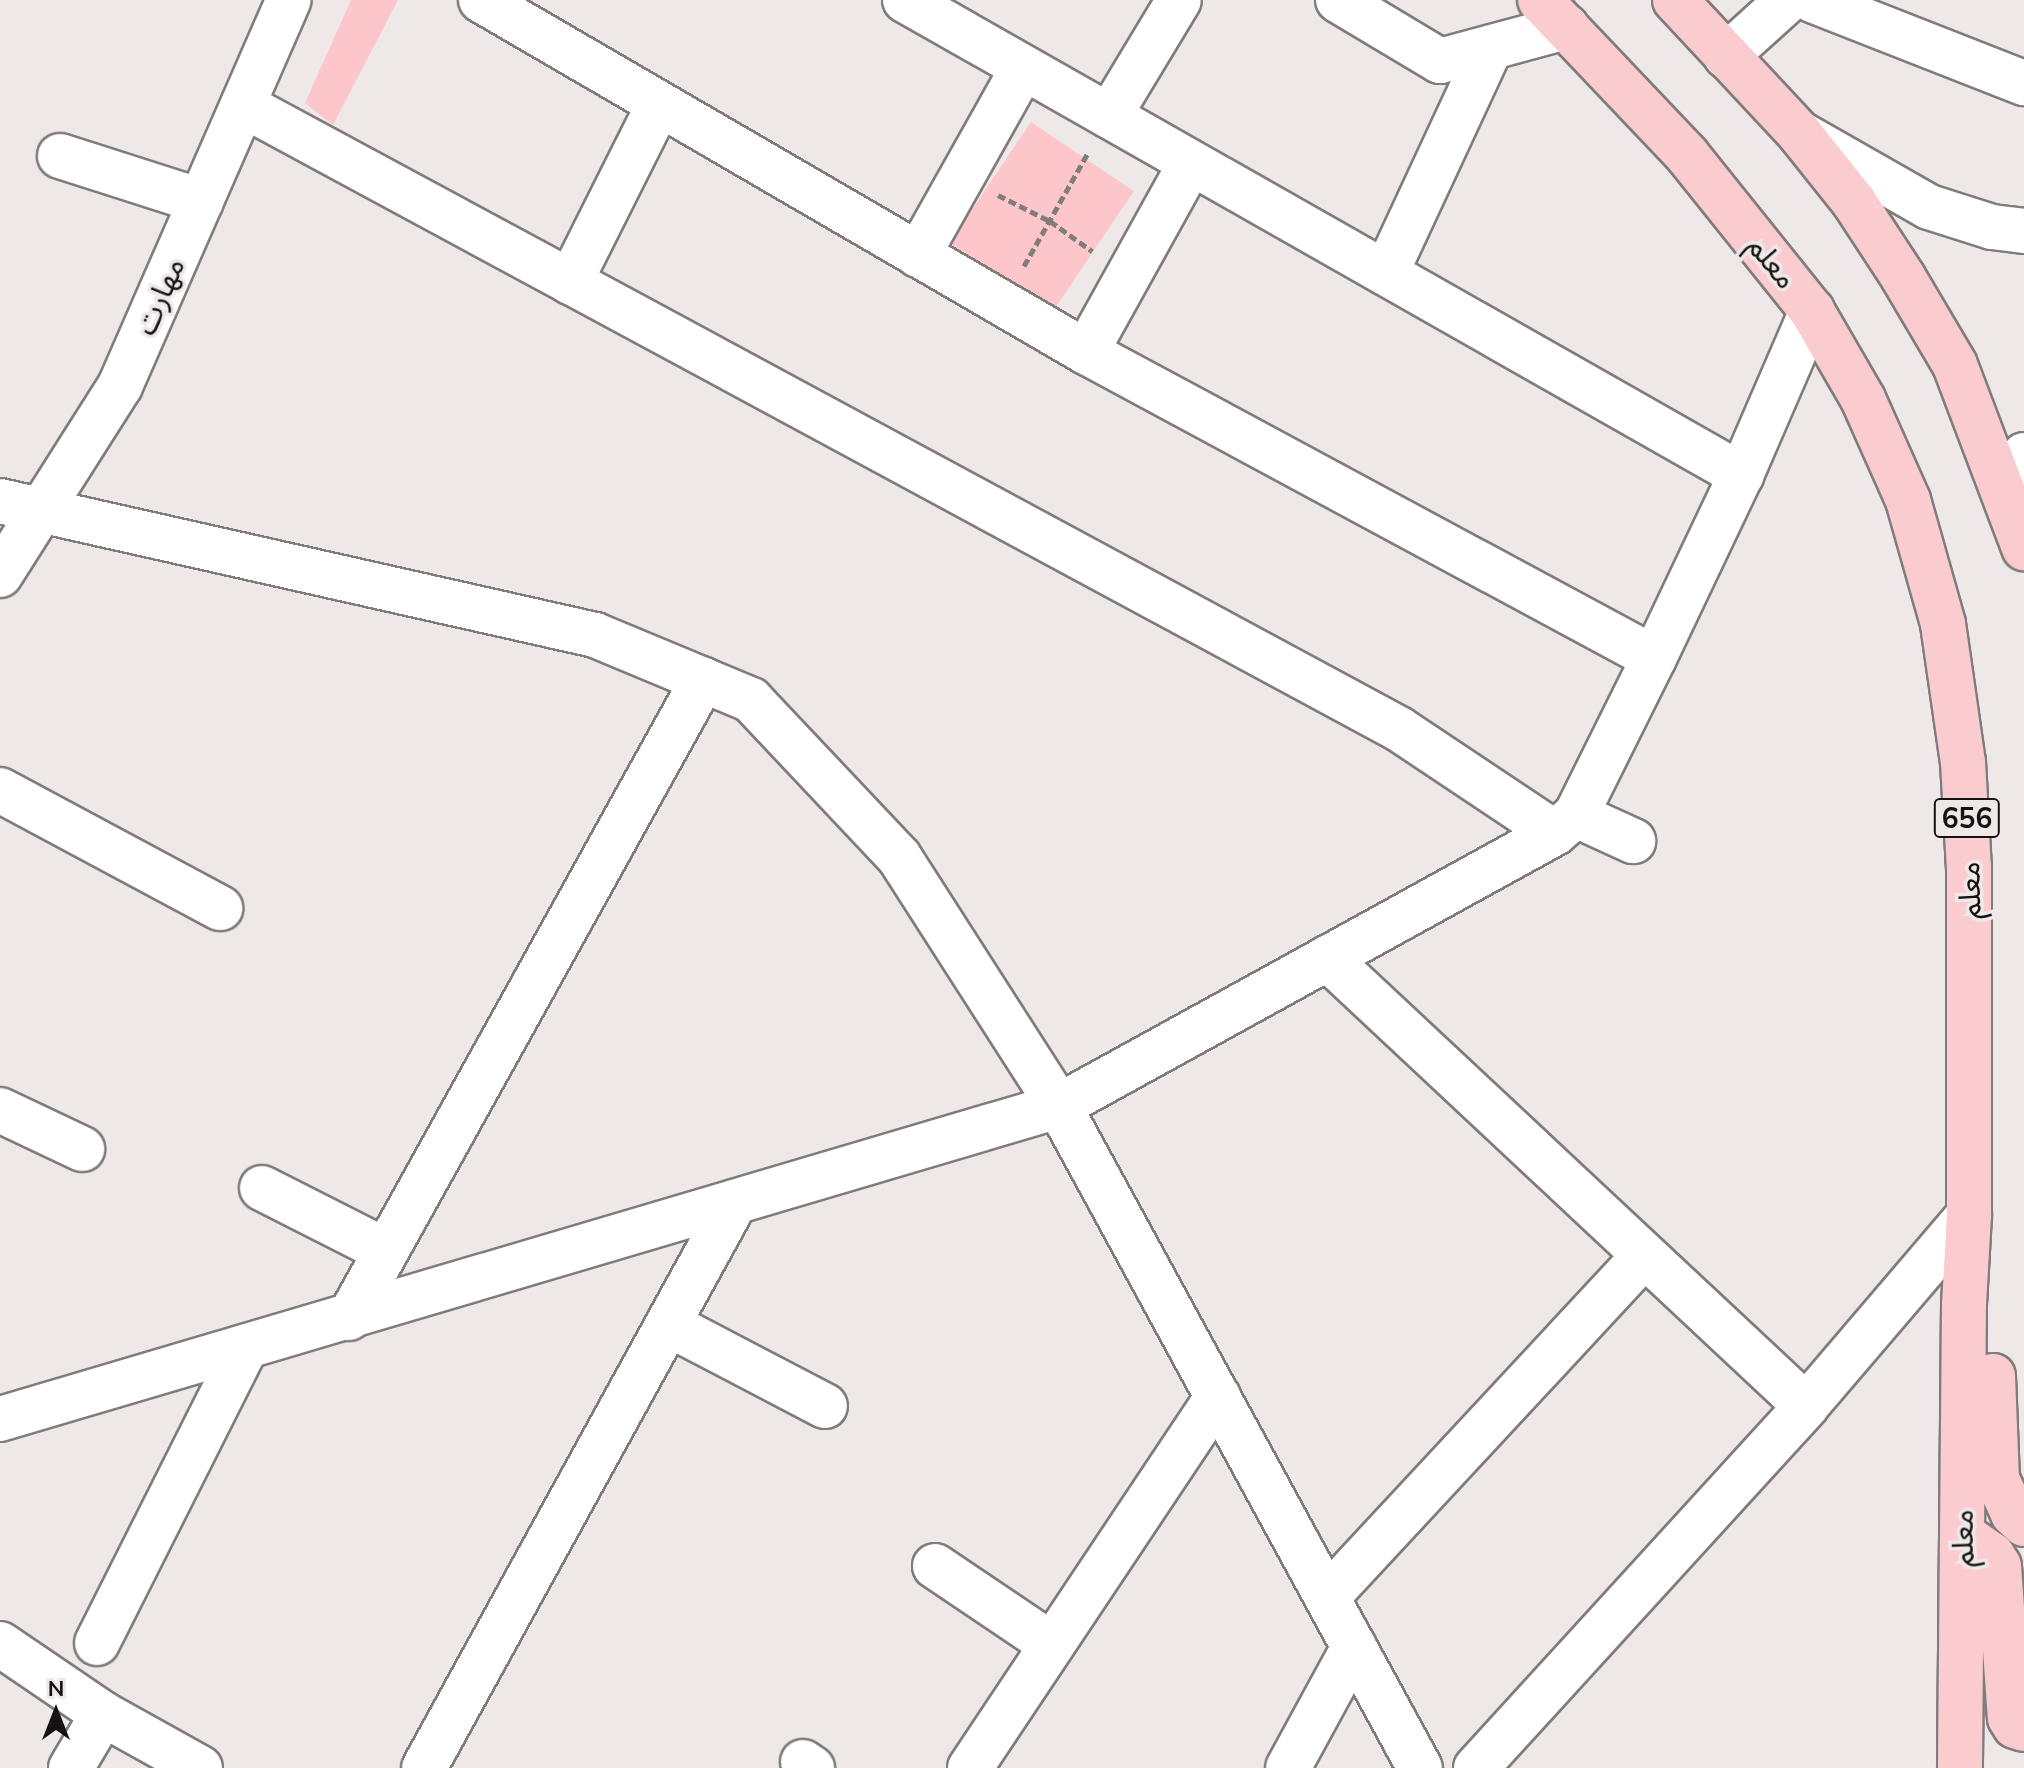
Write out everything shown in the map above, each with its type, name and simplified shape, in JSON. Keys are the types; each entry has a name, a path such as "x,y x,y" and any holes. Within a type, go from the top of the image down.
{"main road":[{"path":"1675,0 1799,133 1854,202 1903,277 1955,365 2024,548"},
{"name":"معلم","path":"1553,14 1687,155 1812,311 1863,399 1908,500 1943,624 1955,690 1969,868 1969,1215 1964,1305 1960,1768"},
{"path":"1964,1305 1984,1337 1994,1367 1992,1411 1997,1479 2013,1514 2024,1524"},
{"path":"1962,1534 1992,1555 1999,1566 2010,1718 2015,1726 2024,1729"}],"street":[{"name":"مهارت","path":"0,575 19,506 120,386 289,0"},
{"path":"481,0 658,106 1004,301 1086,352 1654,658"},
{"path":"905,0 1741,475"},
{"path":"1109,116 1179,0"},
{"path":"1338,0 1440,61 1489,51 1553,14"},
{"path":"1726,56 1788,0"},
{"path":"1812,0 2024,83"},
{"path":"1386,273 1489,51"},
{"path":"918,255 1023,68"},
{"path":"243,105 1399,729 1565,824 1633,841"},
{"path":"570,282 658,106"},
{"path":"1799,133 1929,207 1992,227 2024,231"},
{"path":"60,156 201,201"},
{"path":"1086,352 1190,164"},
{"path":"0,1419 1059,1106 1565,824 1654,658 1741,475 1812,311"},
{"path":"2024,455 2021,482 2024,514"},
{"path":"19,506 346,576 595,635 751,700 899,857 1059,1106 1420,1768"},
{"path":"349,1318 703,680"},
{"path":"0,790 220,908"},
{"path":"1327,958 1806,1406"},
{"path":"0,1110 82,1149"},
{"path":"262,1188 386,1251"},
{"path":"424,1768 735,1202"},
{"path":"1476,1768 1806,1406 1969,1215"},
{"path":"1327,1597 1644,1256"},
{"path":"668,1324 825,1406"},
{"path":"97,1643 245,1349"},
{"path":"970,1768 1218,1396"},
{"path":"935,1566 1052,1645"},
{"path":"0,1644 103,1714 200,1768"},
{"path":"1288,1768 1354,1647"},
{"path":"71,1768 103,1714"}],"path":[{"path":"1004,301 1109,116"},
{"path":"962,176 1050,221 1128,276"}],"shaded area":[{"path":"351,0 398,0 333,125 305,103"},
{"path":"1031,122 1134,191 1052,312 949,243"}]}
